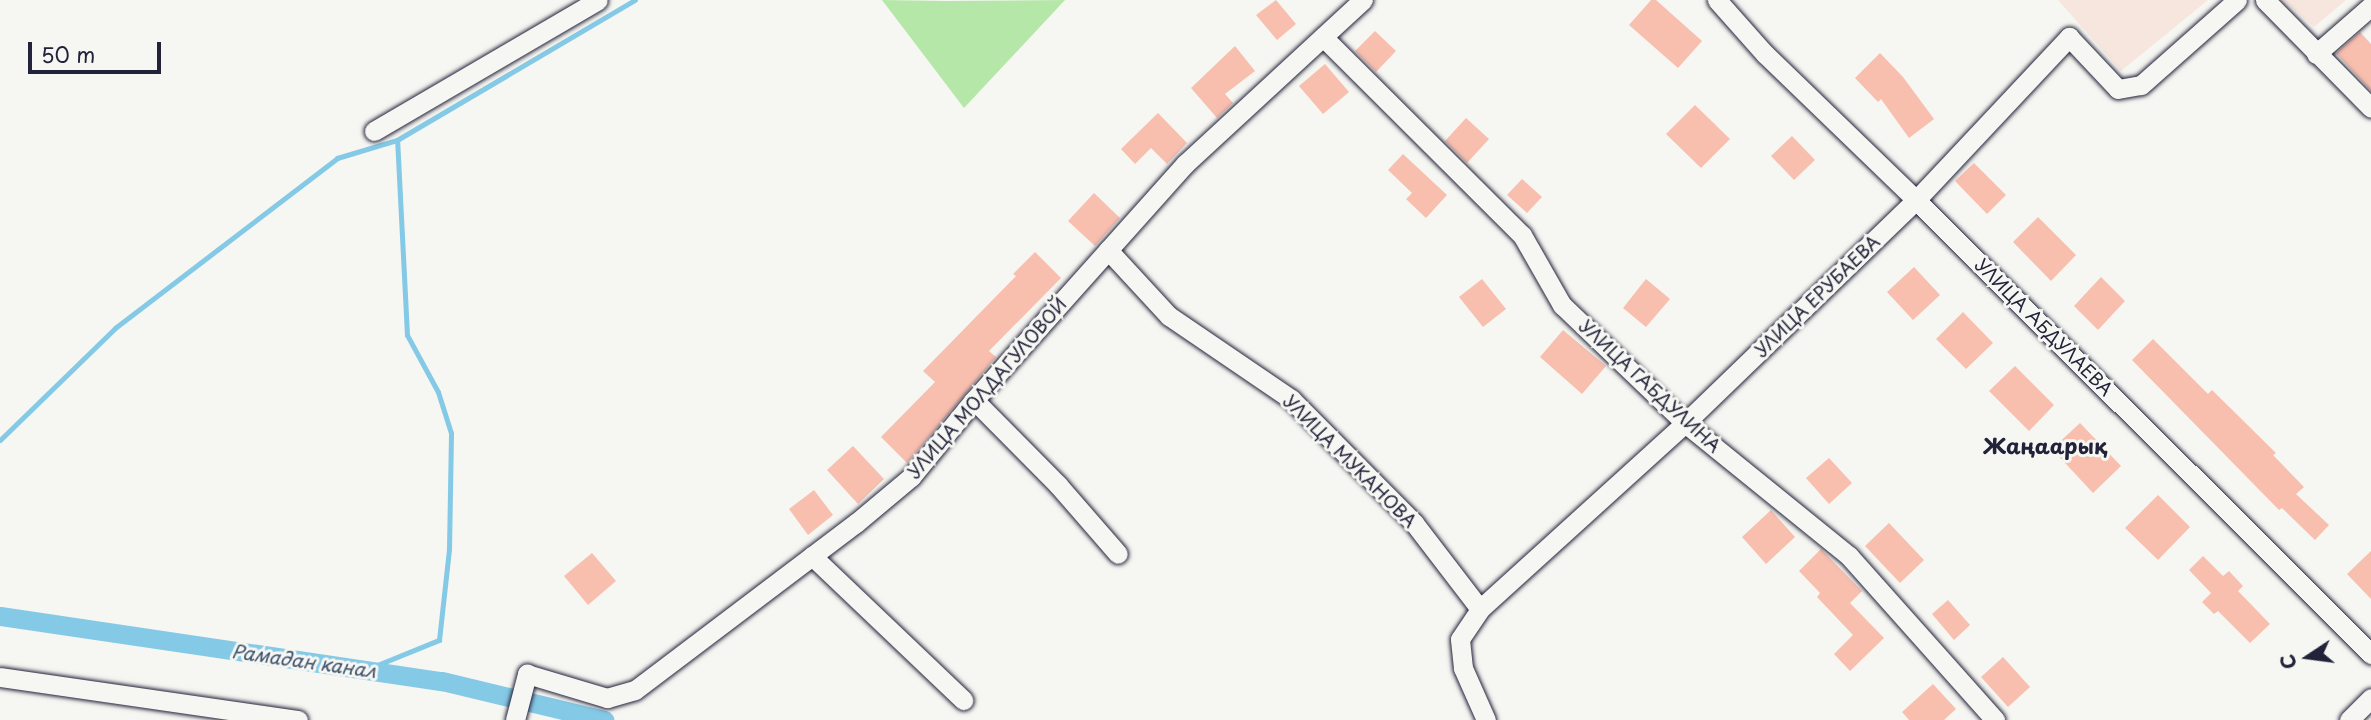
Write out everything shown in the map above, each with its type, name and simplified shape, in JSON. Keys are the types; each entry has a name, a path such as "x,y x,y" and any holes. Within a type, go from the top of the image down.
{"street":[{"path":"373,131 598,0"},
{"name":"УЛИЦА МОЛДАГУЛОВОЙ","path":"515,720 527,674 607,698 635,690 911,477 974,400 1185,164 1363,0"},
{"name":"УЛИЦА АБДУЛАЕВА","path":"1717,0 1765,54 1916,200 2371,654"},
{"name":"УЛИЦА ЕРУБАЕВА","path":"1486,720 1463,668 1460,639 1480,609 1685,423 1916,200 2069,37 2118,89 2141,85 2236,0"},
{"path":"2265,0 2371,108"},
{"path":"2316,54 2371,6"},
{"name":"УЛИЦА ГАБДУЛИНА","path":"1323,37 1522,235 1562,305 1685,423 1849,556 1995,720"},
{"name":"УЛИЦА МУКАНОВА","path":"1108,250 1169,316 1291,399 1414,523 1480,609"},
{"path":"974,400 1058,485 1118,554"},
{"path":"812,556 963,701"},
{"path":"0,677 298,720"},
{"path":"2349,720 2371,698"}],"shaded area":[{"path":"2058,0 2208,0 2121,71"},
{"path":"2283,0 2346,0 2314,27"}],"green space":[{"path":"882,0 945,1 1065,0 964,108"}],"building":[{"path":"1276,0 1296,24 1277,40 1256,15"},
{"path":"1651,0 1656,0 1702,41 1678,68 1629,25"},
{"path":"1375,31 1396,51 1376,72 1355,51"},
{"path":"2360,32 2371,44 2371,91 2336,53"},
{"path":"1235,46 1255,71 1225,94 1233,103 1217,118 1191,88"},
{"path":"1880,53 1903,77 1934,119 1909,138 1881,99 1878,102 1855,78"},
{"path":"1325,64 1349,92 1323,114 1299,86"},
{"path":"1695,105 1730,139 1701,168 1666,134"},
{"path":"1158,113 1187,143 1167,164 1151,148 1135,164 1121,149"},
{"path":"1466,118 1489,139 1467,163 1445,141"},
{"path":"1792,136 1815,160 1794,180 1771,156"},
{"path":"1403,154 1447,195 1426,218 1406,199 1412,193 1388,170"},
{"path":"1974,163 2006,195 1987,214 1955,181"},
{"path":"1522,179 1542,197 1527,213 1507,195"},
{"path":"1094,193 1120,218 1095,246 1068,221"},
{"path":"2038,217 2076,255 2051,281 2013,242"},
{"path":"1035,252 1061,278 989,351 996,357 907,463 881,437 935,382 923,371 1016,276 1013,274"},
{"path":"1914,267 1940,295 1913,320 1887,292"},
{"path":"2101,277 2125,301 2098,330 2074,306"},
{"path":"1482,279 1506,309 1483,327 1459,297"},
{"path":"1646,279 1670,299 1646,327 1623,308"},
{"path":"1963,312 1993,343 1966,369 1936,339"},
{"path":"1563,330 1606,366 1582,394 1540,357"},
{"path":"2153,339 2208,394 2212,390 2276,453 2273,455 2304,487 2296,494 2329,525 2315,540 2282,508 2279,510 2132,360"},
{"path":"2015,366 2054,405 2029,431 1989,391"},
{"path":"2080,423 2121,466 2093,493 2052,449"},
{"path":"853,446 884,479 858,504 827,470"},
{"path":"1829,458 1852,483 1829,504 1806,478"},
{"path":"814,490 833,515 808,535 789,509"},
{"path":"2158,495 2190,527 2158,560 2125,528"},
{"path":"1771,510 1795,537 1766,564 1742,537"},
{"path":"1889,523 1924,560 1900,583 1865,546"},
{"path":"1821,549 1862,591 1850,603 1884,638 1850,671 1834,654 1853,635 1817,597 1820,593 1799,571"},
{"path":"2371,551 2371,599 2347,574"},
{"path":"592,553 616,581 588,605 564,576"},
{"path":"2203,556 2223,576 2229,571 2243,586 2238,591 2270,624 2250,643 2218,611 2214,614 2202,602 2211,593 2189,570"},
{"path":"1948,600 1970,625 1954,640 1932,614"},
{"path":"2003,657 2030,687 2008,707 1981,677"},
{"path":"1933,684 1956,709 1944,720 1909,720 1902,712"}],"waterway":[{"path":"365,670 439,640 449,549 451,433 438,392 407,335 397,140 635,0"},
{"path":"0,440 115,328 337,158 397,140"},
{"name":"Рамадан канал","path":"0,616 442,681 604,720"}],"district":[{"name":"Жаңаарық","path":"2045,445"}]}
